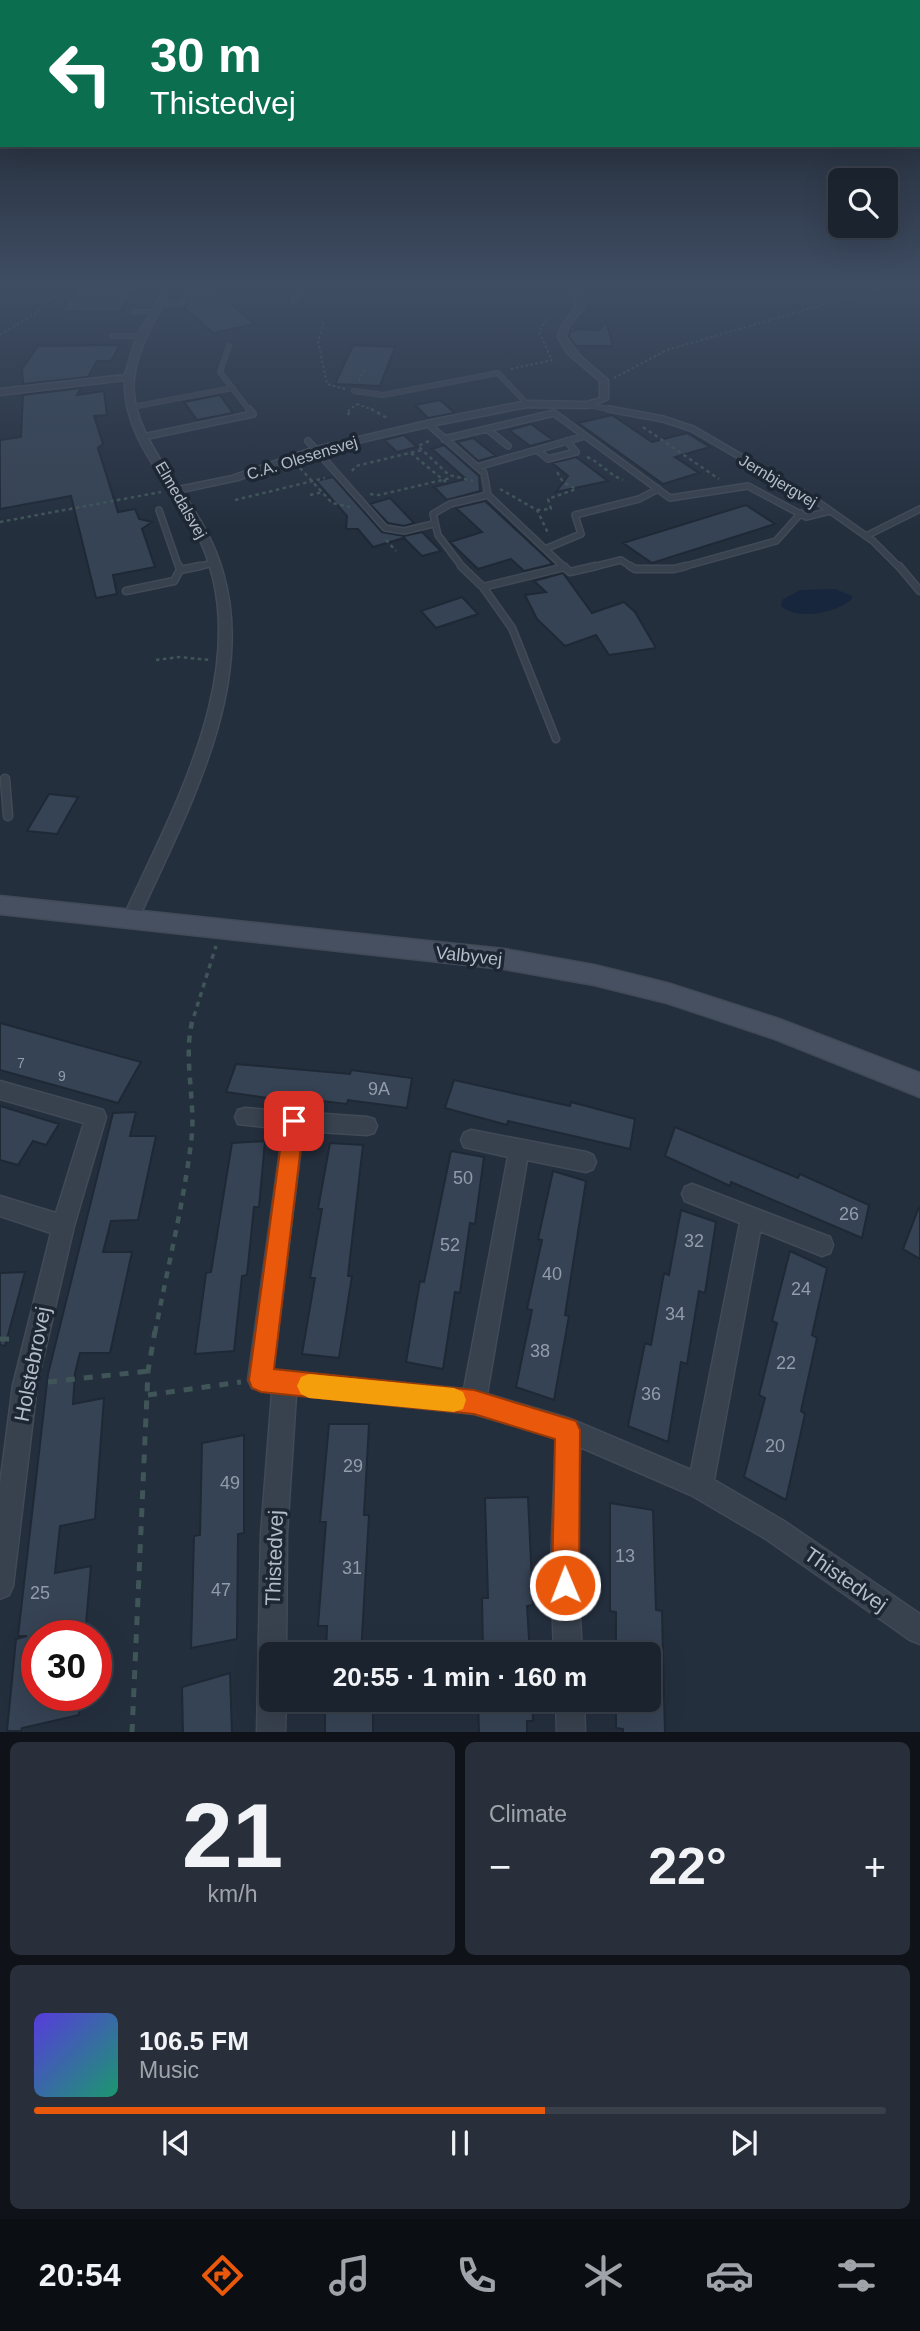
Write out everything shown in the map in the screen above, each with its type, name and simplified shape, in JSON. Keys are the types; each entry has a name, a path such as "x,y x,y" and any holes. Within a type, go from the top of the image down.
{"street":[{"name":"Elmedalsvej","path":"130,920 204,751 218,695 222,661 223,598 202,532 143,437 132,407 128,377 131,367"},
{"path":"588,367 604,380 604,399 614,409"},
{"path":"0,392 23,385 128,377"},
{"path":"588,405 604,399"},
{"name":"C.A. Olesensvej","path":"177,490 234,478 315,450 428,424 527,404 588,405"},
{"name":"Valbyvej","path":"2,909 504,959 594,975 667,993 779,1030 920,1085"},
{"name":"Holstebrovej","path":"0,1090 96,1117 63,1226 25,1385 0,1586"},
{"path":"245,1117 367,1126"},
{"name":"Thistedvej","path":"271,1732 273,1381 294,1121"},
{"path":"471,1140 586,1162"},
{"path":"474,1402 519,1149"},
{"path":"692,1194 822,1245"},
{"path":"0,1206 63,1226"},
{"path":"700,1486 752,1218"},
{"name":"Thistedvej","path":"273,1381 474,1402 568,1430 700,1486 775,1530 920,1630"},
{"path":"568,1430 565,1562 568,1642"},
{"path":"570,1712 571,1732"}],"lane":[{"path":"143,437 253,414 220,372 222,367"},
{"path":"354,391 383,395 498,373 527,404"},
{"path":"132,407 233,388"},
{"name":"Jernbjergvej","path":"588,405 670,421 693,429 868,535 904,568 920,591"},
{"path":"444,439 554,413 670,498 748,486 806,516 830,512"},
{"path":"428,424 484,473 487,488 567,569"},
{"path":"487,429 508,446"},
{"path":"477,467 585,436"},
{"path":"308,441 385,528 398,531 433,524"},
{"path":"537,450 548,460 576,452 567,441"},
{"path":"487,488 438,509 433,514 433,524 443,545 484,587 512,628 556,739"},
{"path":"545,549 581,534 575,515 646,495 658,489"},
{"path":"868,535 920,509"},
{"path":"126,591 174,581 180,570 159,510"},
{"path":"484,587 567,569 621,561 635,569 674,569 776,541 801,513"},
{"path":"180,570 214,563"},
{"path":"5,779 8,816"}],"path":[{"path":"323,367 327,384 354,391"},
{"path":"498,373 524,367"},
{"path":"604,380 638,367"},
{"path":"357,404 382,413 390,421 410,428"},
{"path":"626,411 674,453 696,461 732,489"},
{"path":"444,439 424,442 418,446 453,477 487,488 509,491 520,502 537,510 553,509 548,499 576,489 562,482 558,471 546,464 548,460"},
{"path":"235,500 312,481 347,478 356,466 422,450"},
{"path":"576,452 597,461 607,474 626,481 646,495"},
{"path":"411,453 447,483"},
{"path":"299,466 332,503 346,507 365,505"},
{"path":"355,494 379,495 453,477"},
{"path":"0,522 177,490"},
{"path":"310,495 324,492"},
{"path":"537,510 540,522 556,544"},
{"path":"156,660 179,657 222,661"},
{"path":"132,1732 148,1371 191,1143 194,1109 188,1055 190,1028 222,929"},
{"path":"25,1385 148,1371"},
{"path":"148,1395 273,1381"}],"water":[{"path":"835,589 852,596 851,600 836,609 816,614 788,611 781,606 782,600 800,590"}],"building":[{"path":"24,367 94,367 88,377 23,384"},
{"path":"343,367 387,367 380,386 335,384"},
{"path":"81,388 77,395 104,391 107,415 94,416 103,444 98,448 118,512 135,509 139,519 152,522 142,529 155,567 113,575 117,594 96,598 71,496 0,509 0,440 21,437 23,395"},
{"path":"220,395 233,413 197,420 184,402"},
{"path":"440,400 455,413 428,418 415,405"},
{"path":"612,415 652,442 687,433 710,447 675,457 699,473 663,484 578,423"},
{"path":"531,424 553,440 530,446 509,430"},
{"path":"404,435 417,447 397,452 384,440"},
{"path":"473,438 496,456 478,461 457,442"},
{"path":"444,445 479,476 480,491 447,500 434,487 466,479 432,449"},
{"path":"576,457 608,481 556,492 568,476 552,463"},
{"path":"333,477 382,532 404,536 422,532 441,551 422,556 404,538 373,547 358,529 346,529 347,516 316,481"},
{"path":"390,498 414,523 404,526 388,523 370,504"},
{"path":"485,501 553,564 524,571 511,559 478,569 450,542 482,532 456,508"},
{"path":"746,505 775,524 652,563 623,543"},
{"path":"563,573 592,613 624,602 635,612 656,648 609,655 596,635 565,646 537,619 525,595 546,592 534,581"},
{"path":"462,597 478,614 436,628 421,611"},
{"path":"49,794 78,797 57,834 27,831"},
{"path":"0,1023 141,1062 118,1103 0,1070"},
{"path":"236,1064 350,1074 351,1070 412,1078 407,1108 348,1100 347,1104 289,1097 288,1101 226,1092"},
{"path":"454,1080 570,1106 571,1102 635,1119 630,1149 508,1121 507,1125 445,1108"},
{"path":"0,1106 59,1124 46,1145 33,1141 18,1165 0,1160"},
{"path":"136,1112 130,1136 156,1136 138,1220 111,1221 103,1252 132,1252 110,1353 80,1353 75,1373 73,1404 104,1398 95,1519 60,1526 55,1573 91,1566 86,1620 21,1620 21,1636 18,1636 48,1374 113,1113"},
{"path":"675,1127 798,1178 800,1174 869,1205 862,1238 731,1182 730,1186 665,1156"},
{"path":"265,1141 259,1207 254,1207 247,1275 242,1276 234,1351 195,1354 206,1273 211,1272 232,1143"},
{"path":"330,1143 363,1145 348,1276 352,1276 339,1358 302,1354 315,1278 310,1278 322,1209 318,1209"},
{"path":"451,1151 484,1157 475,1224 470,1223 460,1293 455,1292 443,1369 406,1362 420,1281 424,1282"},
{"path":"553,1171 586,1181 565,1315 569,1316 554,1400 516,1387 532,1310 527,1309 542,1240 538,1239"},
{"path":"920,1207 920,1259 903,1249"},
{"path":"681,1210 716,1222 705,1293 699,1291 687,1364 681,1362 668,1442 628,1426 645,1343 651,1345 664,1273 669,1275"},
{"path":"790,1251 827,1268 812,1335 817,1338 801,1411 805,1414 786,1500 744,1477 765,1398 759,1395 777,1323 772,1321"},
{"path":"25,1272 5,1346 0,1345 0,1273"},
{"path":"329,1424 369,1424 364,1515 369,1515 362,1642 326,1642 327,1626 318,1626 326,1522 320,1522"},
{"path":"244,1435 244,1533 238,1534 237,1639 191,1648 194,1536 200,1535 202,1443"},
{"path":"528,1497 533,1605 527,1606 529,1642 483,1642 482,1598 488,1598 485,1498"},
{"path":"610,1503 653,1510 656,1610 662,1611 663,1654 661,1642 616,1642 616,1612 610,1611"},
{"path":"21,1638 21,1711 79,1711 79,1715 22,1728 21,1731 7,1731 16,1639"},
{"path":"663,1656 665,1732 623,1732 623,1729 616,1728 616,1712 661,1712"},
{"path":"230,1673 232,1732 183,1732 182,1687"},
{"path":"325,1712 373,1712 373,1732 325,1732"},
{"path":"478,1712 533,1712 533,1721 527,1721 527,1732 479,1732"}],"slow traffic":[{"path":"309,1386 454,1400"}],"route":[{"path":"294,1121 261,1380 474,1402 568,1430 565,1585"}]}
